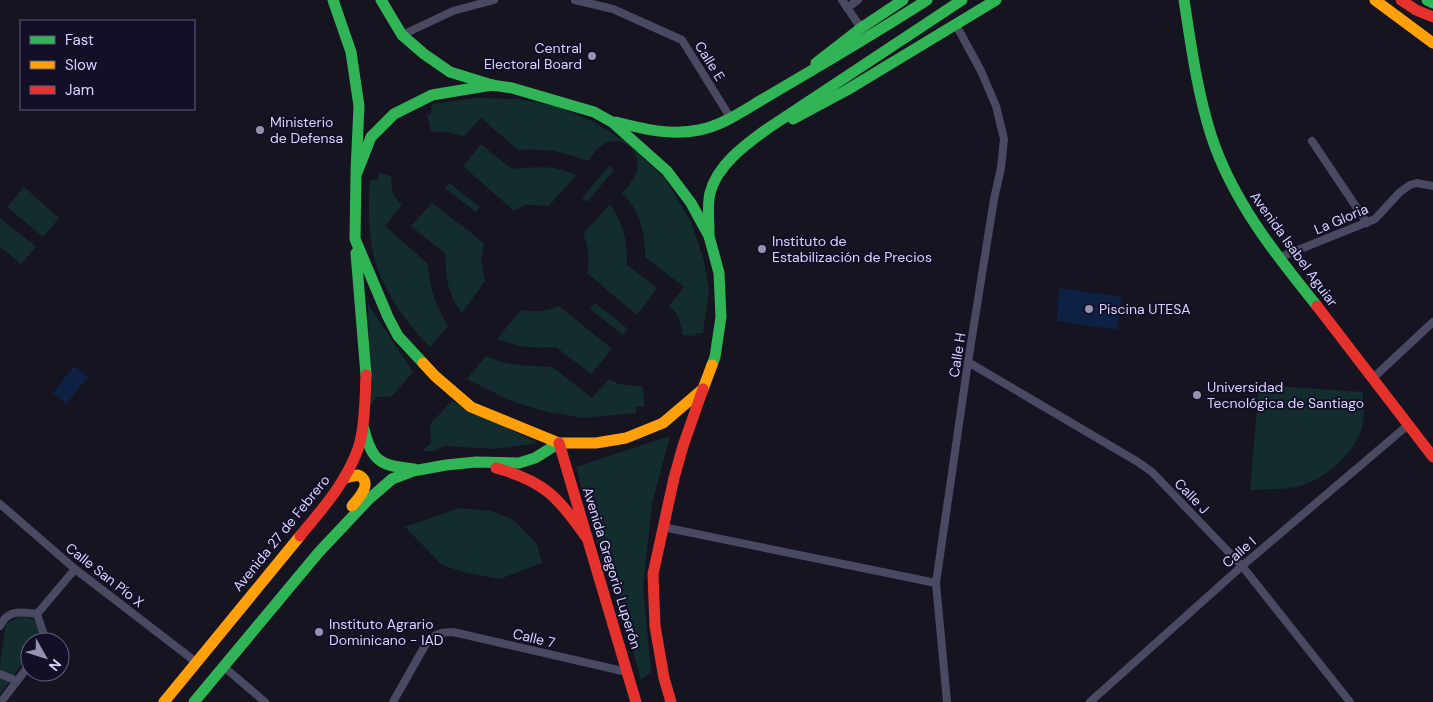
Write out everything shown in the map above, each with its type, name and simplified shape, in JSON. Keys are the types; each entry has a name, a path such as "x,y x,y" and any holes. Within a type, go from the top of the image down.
{"main road":[{"path":"333,0 351,52 359,106 356,174"},
{"path":"381,0 402,34 424,54 450,72 594,112 612,122 667,170 691,203 709,236"},
{"path":"791,83 861,28 903,0"},
{"path":"612,122 664,132 681,132 709,128 791,83 894,22 927,0"},
{"path":"709,236 709,203 712,188 721,172 749,143 840,79 962,0"},
{"path":"749,143 847,90 955,23 996,0"},
{"name":"Avenida Isabel Aguiar","path":"1184,0 1200,97 1210,135 1237,195 1278,258 1433,457"},
{"path":"1375,0 1433,43"},
{"path":"1401,0 1433,23"},
{"path":"1427,0 1433,3"},
{"path":"1416,10 1433,17"},
{"path":"356,174 371,137 394,114 432,96 492,85"},
{"name":"Avenida 27 de Febrero","path":"166,698 338,490 358,448 366,371 358,288 356,174"},
{"name":"Avenida Gregorio Luperón","path":"671,702 664,678 655,626 653,574 680,454 715,357 721,317 719,273 709,236"},
{"path":"356,239 398,336 435,376 471,407 559,443 596,443 626,438 663,423 703,389"},
{"path":"362,421 367,446 381,464 393,468 421,470"},
{"path":"166,698 184,693 191,697 193,702 331,538 369,499 392,479 446,465 476,462 519,463 536,458 559,443"},
{"name":"Avenida Gregorio Luperón","path":"559,443 636,702"},
{"path":"476,462 514,473 552,494 567,510 586,537"},
{"path":"331,538 335,526 358,499 365,486 362,477 357,475 344,478"}],"street":[{"path":"402,34 453,11 494,0"},
{"name":"Calle E","path":"575,0 613,9 682,40 730,117"},
{"path":"613,9 616,0"},
{"path":"842,0 861,28"},
{"path":"847,8 858,0"},
{"name":"Calle H","path":"947,702 936,583 968,362 994,199 1002,168 1004,139 996,106 955,23"},
{"path":"1312,141 1368,223"},
{"name":"La Gloria","path":"1278,258 1368,223 1382,214 1400,192 1410,186 1417,183 1433,186"},
{"path":"1372,378 1433,322"},
{"name":"Calle J","path":"968,362 1152,472 1242,566 1350,702"},
{"name":"Calle I","path":"1090,702 1242,566 1408,426"},
{"name":"Calle San Pío X","path":"0,504 75,568 196,662"},
{"path":"663,527 936,583"},
{"path":"37,614 75,568"},
{"path":"0,626 8,615 15,612 37,614"},
{"path":"37,614 43,632"},
{"name":"Calle 7","path":"394,702 427,642 435,634 444,632 453,632 627,672"},
{"path":"224,667 265,702"},
{"path":"0,674 17,681"},
{"path":"1,702 20,677"}],"green space":[{"path":"475,98 519,99 559,107 594,122 626,142 665,178 691,222 703,257 709,289 703,333 696,333 695,336 683,335 678,315 669,306 684,287 645,257 643,230 633,206 622,193 635,177 638,167 635,153 630,147 619,141 611,141 599,148 588,161 553,151 537,149 518,150 481,118 464,136 446,132 431,132 427,115 431,114 432,104"},
{"path":"481,144 512,169 552,168 576,175 549,206 525,205 514,211 463,166"},
{"path":"609,166 614,170 587,202 582,198"},
{"path":"379,173 391,176 393,195 402,205 385,226 428,264 434,296 448,326 430,347 398,309 380,276 373,255 369,222 370,180 378,180"},
{"path":"449,183 480,207 476,212 445,188"},
{"path":"24,187 59,218 43,237 7,207"},
{"path":"432,203 484,243 481,261 485,281 462,313 457,307 448,285 446,254 411,226"},
{"path":"610,204 624,233 627,248 627,265 657,288 637,315 587,273 588,253 583,234"},
{"path":"0,218 36,247 21,264 0,247"},
{"path":"595,303 628,329 623,335 590,309"},
{"path":"368,304 413,372 393,395 376,397 370,407"},
{"path":"559,306 612,349 591,374 556,347 526,347 497,339 521,310 540,311"},
{"path":"486,356 501,362 517,365 552,367 592,398 609,379 619,384 643,387 644,407 636,407 636,413 582,418 543,411 511,401 467,379"},
{"path":"1259,385 1363,392 1364,414 1359,437 1345,456 1327,473 1306,484 1285,489 1250,490"},
{"path":"452,401 538,443 495,449 444,446 434,451 422,451 431,443 430,424"},
{"path":"670,436 652,503 643,588 651,672 641,680 617,595 595,536 576,467"},
{"path":"459,508 492,511 515,521 537,544 542,563 500,579 467,573 442,565 405,527"},
{"path":"22,616 34,620 40,632 20,632 20,667 0,694 0,663 6,624"}],"water":[{"name":"Piscina UTESA","path":"1059,288 1122,297 1117,330 1057,321"},
{"path":"74,366 88,377 66,404 53,393"}],"traffic: fast":[{"path":"333,0 351,52 359,106 356,171"},
{"path":"381,0 402,35 424,54 450,72 492,85"},
{"path":"816,63 861,28 903,0"},
{"path":"616,122 668,132 689,132 709,128 736,116 927,0"},
{"path":"709,233 708,208 710,193 719,173 733,156 767,129 962,0"},
{"path":"793,119 847,90 996,0"},
{"path":"1184,0 1202,102 1220,159 1256,225 1317,306"},
{"path":"1427,0 1433,3"},
{"path":"492,85 512,88 594,112 612,122 667,171 691,203 709,236 719,273 721,317 712,365"},
{"path":"423,363 398,336 355,239 356,175 371,137 394,114 432,95 492,85"},
{"path":"356,253 366,375"},
{"path":"364,429 371,449 380,460 393,466 414,469"},
{"path":"194,702 319,552 369,499 392,479 413,471 446,465 476,462 519,463 535,458 559,443"}],"traffic: slow":[{"path":"1375,0 1433,43"},
{"path":"423,363 471,407 559,443 596,443 626,438 663,423 703,389 712,365"},
{"path":"344,478 358,475 365,482 364,490 352,506"},
{"path":"164,702 300,536"}],"traffic: jam":[{"path":"1401,0 1416,10 1433,17"},
{"path":"1317,306 1433,457"},
{"path":"300,536 340,485 353,462 358,449 363,422 366,375"},
{"path":"671,702 664,678 655,626 653,574 674,478 703,389"},
{"path":"559,443 636,702"},
{"path":"496,468 526,479 548,492 567,511 586,537"}],"place":[{"name":"Central Electoral Board","path":"592,56"},
{"name":"Ministerio de Defensa","path":"260,130"},
{"name":"Instituto de Estabilización de Precios","path":"762,249"},
{"name":"Piscina UTESA","path":"1089,309"},
{"name":"Universidad Tecnológica de Santiago","path":"1197,395"},
{"name":"Instituto Agrario Dominicano - IAD","path":"319,632"}]}
